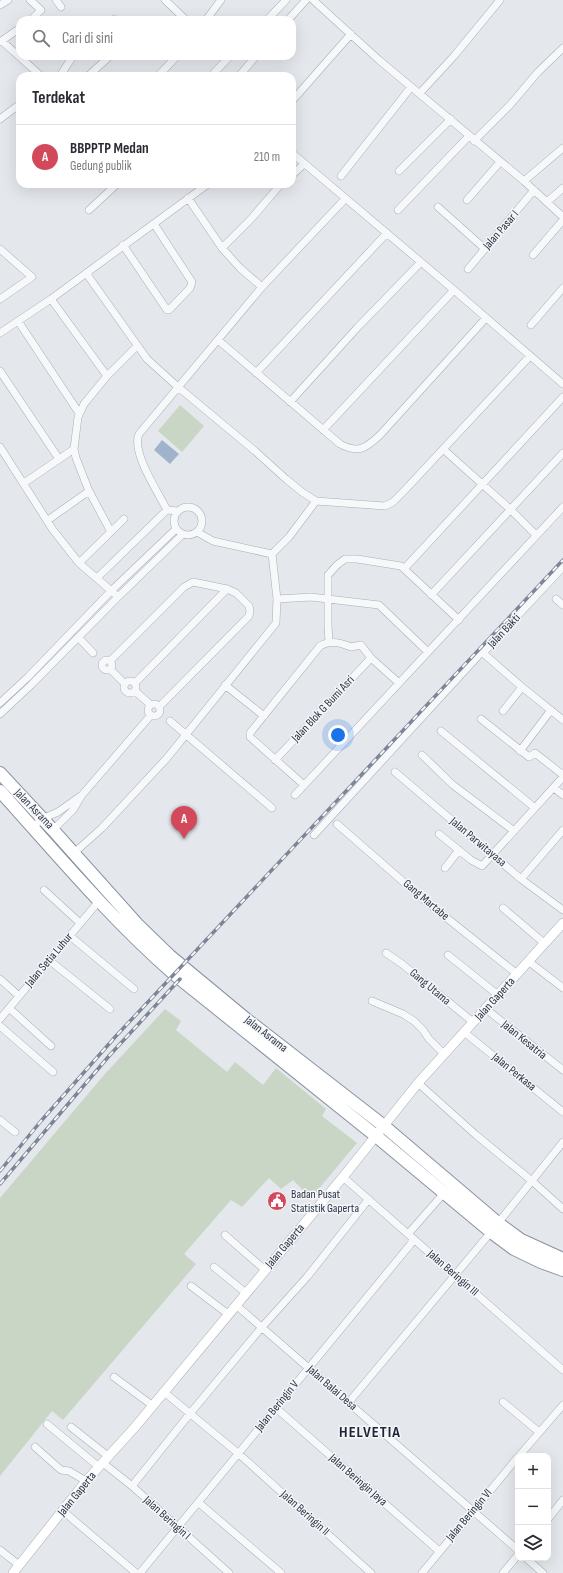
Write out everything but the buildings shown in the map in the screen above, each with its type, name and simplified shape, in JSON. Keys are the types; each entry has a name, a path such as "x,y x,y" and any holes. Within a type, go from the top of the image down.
{"highway":[{"name":"Jalan Asrama","path":"0,773 53,830 78,849 137,924 170,956 246,1019 384,1126 495,1228 514,1249 541,1262 563,1270"},
{"name":"Jalan Asrama","path":"0,791 99,901 151,954 174,974 376,1136 444,1193 495,1228 563,1259"}],"street":[{"path":"0,5 8,0"},
{"path":"30,0 40,9 41,12 36,16"},
{"path":"56,0 61,7"},
{"path":"165,0 182,16"},
{"path":"209,16 221,0"},
{"path":"271,16 286,0"},
{"path":"292,16 306,0"},
{"path":"312,0 379,60 451,119 471,138 524,181 563,216"},
{"path":"420,93 454,56 500,0"},
{"path":"16,31 1,41 16,54"},
{"path":"296,96 351,34"},
{"path":"398,210 471,138 510,105 538,72 563,48"},
{"path":"23,60 37,72"},
{"path":"63,72 70,60"},
{"path":"92,72 106,60"},
{"path":"162,72 173,60"},
{"path":"215,72 226,60"},
{"path":"242,72 253,60"},
{"path":"341,176 412,88"},
{"path":"0,119 16,107"},
{"path":"399,171 451,119"},
{"path":"524,181 563,148"},
{"path":"296,157 563,384"},
{"path":"467,200 500,162"},
{"path":"296,171 304,164"},
{"path":"89,210 113,188"},
{"path":"0,333 51,299 202,188"},
{"path":"222,248 251,219 278,188"},
{"path":"547,202 563,188"},
{"name":"Jalan Pasar I","path":"468,269 534,190"},
{"path":"188,198 222,248 240,268 262,287"},
{"path":"167,510 140,458 137,447 137,438 141,430 262,287 345,199"},
{"path":"438,207 485,249"},
{"path":"533,255 563,220"},
{"path":"123,245 167,310 169,310 190,288 192,282 154,224"},
{"path":"256,374 387,233"},
{"path":"0,249 32,276 0,299"},
{"path":"290,402 357,328 420,262"},
{"path":"86,273 147,358 178,387 302,492 316,501 379,506 389,505 530,356"},
{"path":"531,325 563,288"},
{"path":"323,430 454,290"},
{"path":"51,299 107,376"},
{"path":"218,340 256,374 347,448 366,448 411,402 486,318"},
{"path":"18,321 79,413"},
{"path":"111,532 90,491 74,449 79,413 84,404 107,376 137,346"},
{"path":"0,371 59,459"},
{"path":"404,569 563,397"},
{"path":"0,447 53,530 79,564 118,597"},
{"path":"24,483 74,449"},
{"path":"443,449 510,509 536,535"},
{"path":"431,594 563,452"},
{"path":"48,520 90,491"},
{"path":"272,554 290,537 316,501"},
{"path":"185,506 198,510 202,519 202,524 197,532 188,535 183,534 176,529 173,520 177,511 185,506"},
{"path":"295,795 563,507"},
{"path":"100,575 167,510 177,511"},
{"path":"79,564 124,519"},
{"path":"17,693 111,592 176,529"},
{"path":"197,532 214,541 272,554"},
{"path":"0,714 3,704 78,637 183,534"},
{"path":"78,849 102,828 167,758 276,624 277,599 272,554"},
{"path":"329,643 327,599 328,575 345,559 357,559 398,566 404,569 459,620"},
{"name":"Jalan Bakti","path":"563,567 483,653 563,720"},
{"path":"53,830 72,810 82,795 151,715 154,716 159,713 159,707 249,616 250,610 248,604 236,593 227,589 193,582 186,584 110,661 112,665 110,669 125,684 124,687 127,692 130,693 135,691"},
{"path":"125,684 131,681 134,682 227,589"},
{"path":"277,599 310,597 379,605 428,652"},
{"path":"556,599 563,605"},
{"path":"78,637 93,653"},
{"path":"304,785 275,760 250,735 251,731 320,646 325,643 345,644 351,647 361,645 371,658 399,683"},
{"path":"314,835 480,654 483,653"},
{"name":"Jalan Blok G Bumi Asri","path":"275,760 371,658"},
{"path":"134,682 136,688 135,691 151,705 155,704 159,707"},
{"path":"225,685 264,716"},
{"path":"503,711 522,687"},
{"path":"151,705 148,710 151,715"},
{"path":"520,751 551,710"},
{"path":"439,834 471,860 481,866 554,788 563,776 535,753 529,757 520,751 481,719"},
{"path":"170,721 272,808"},
{"path":"441,731 535,808"},
{"path":"422,756 453,785 514,831"},
{"name":"Jalan Parwitayasa","path":"395,772 521,878 563,910"},
{"path":"554,788 563,794"},
{"path":"33,827 42,819 58,812 82,795"},
{"path":"58,812 64,819"},
{"name":"Gang Martabe","path":"337,824 423,899 517,974"},
{"path":"521,878 563,830"},
{"path":"444,868 459,850"},
{"path":"44,890 80,922"},
{"name":"Jalan Setia Luhur","path":"0,1019 99,901"},
{"path":"503,908 544,943"},
{"name":"Jalan Gaperta","path":"13,1573 86,1481 153,1406 343,1177 418,1083 563,923"},
{"path":"70,936 134,989"},
{"name":"Gang Utama","path":"386,953 402,964 473,1022"},
{"path":"448,955 498,995"},
{"path":"49,960 110,1009"},
{"path":"528,961 563,988"},
{"path":"0,979 19,996"},
{"path":"372,1002 403,1014 414,1022 423,1030 440,1058"},
{"path":"9,1008 51,1046"},
{"name":"Jalan Kesatria","path":"486,1009 563,1070"},
{"path":"0,1026 53,1072"},
{"name":"Jalan Perkasa","path":"464,1032 563,1112"},
{"path":"418,1083 476,1135 532,1181 563,1210"},
{"path":"0,1120 15,1132"},
{"path":"349,1402 495,1228 563,1142"},
{"name":"Jalan Beringin III","path":"343,1177 563,1370"},
{"path":"408,1234 444,1193"},
{"path":"132,1486 190,1413 262,1327 307,1277 368,1200"},
{"path":"225,1235 265,1270"},
{"name":"Jalan Beringin V","path":"140,1573 414,1240"},
{"path":"214,1267 246,1293"},
{"path":"192,1286 228,1314"},
{"name":"Jalan Balai Desa","path":"236,1305 515,1547"},
{"path":"114,1377 153,1406"},
{"name":"Jalan Beringin II","path":"164,1392 239,1454 371,1573"},
{"path":"503,1402 539,1432"},
{"name":"Jalan Beringin VI","path":"522,1453 563,1405"},
{"name":"Jalan Beringin Jaya","path":"276,1408 439,1551"},
{"path":"47,1424 104,1462"},
{"path":"71,1427 104,1462"},
{"path":"35,1447 61,1470 70,1471 86,1481"},
{"name":"Jalan Beringin I","path":"104,1462 229,1573"},
{"name":"Jalan Beringin VI","path":"422,1573 473,1510 515,1462"},
{"path":"551,1514 563,1500"},
{"path":"199,1503 282,1573"},
{"path":"63,1511 136,1573"},
{"path":"0,1550 20,1565"},
{"path":"503,1573 515,1559"},
{"path":"529,1561 543,1573"}],"green space":[{"path":"180,405 204,426 182,452 158,431"},
{"path":"165,1009 181,1021 176,1030 227,1072 235,1062 263,1085 276,1068 326,1109 322,1116 357,1143 311,1198 293,1180 281,1189 269,1178 242,1207 231,1200 184,1254 196,1264 63,1420 52,1411 0,1476 0,1198 104,1075"}],"water":[{"path":"162,440 179,454 170,464 154,450"}],"railway":[{"path":"0,1171 41,1121 116,1036 563,560"},
{"path":"0,1184 109,1056 180,979"}],"place":[{"name":"BBPPTP Medan","path":"184,839"},
{"name":"Badan Pusat Statistik Gaperta","path":"277,1201"}],"district":[{"name":"HELVETIA","path":"370,1432"}]}
